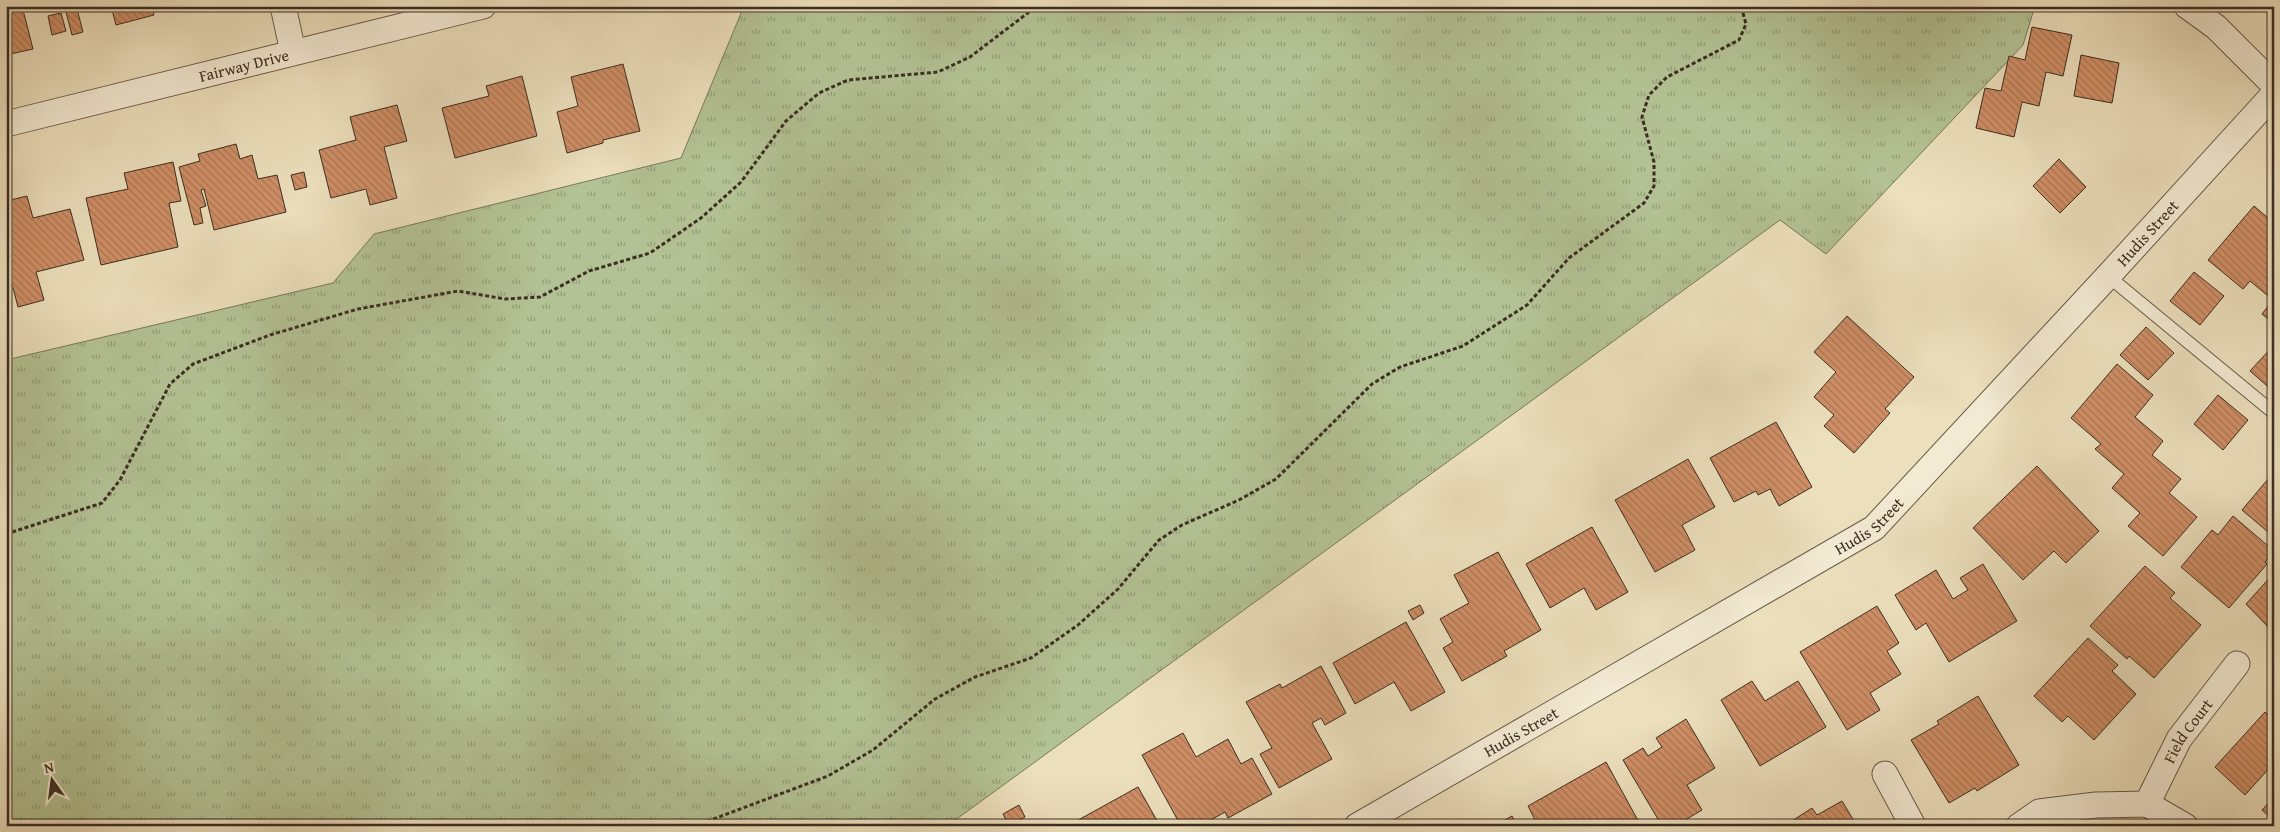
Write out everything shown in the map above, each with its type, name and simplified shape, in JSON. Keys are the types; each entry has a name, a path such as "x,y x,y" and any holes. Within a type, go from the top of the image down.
{"street":[{"path":"283,6 293,52"},
{"name":"Fairway Drive","path":"6,124 482,6"},
{"path":"2187,6 2216,27 2274,85"},
{"name":"Hudis Street","path":"1357,826 1874,528 2274,94"},
{"name":"Field Court","path":"2147,804 2179,739 2237,664"},
{"path":"1885,774 1913,826"},
{"path":"2019,826 2038,812 2096,805 2147,804 2185,826"}],"lane":[{"path":"2108,276 2274,413"}],"path":[{"path":"6,534 102,503 120,480 170,384 193,364 270,334 358,309 458,291 505,299 540,297 589,271 650,253 700,218 741,182 786,121 819,93 848,80 938,72 970,57 1037,6"},
{"path":"695,826 729,815 828,776 873,750 935,699 975,677 1031,658 1078,625 1118,589 1159,540 1182,525 1239,500 1276,479 1372,384 1400,367 1463,346 1527,305 1569,258 1644,203 1654,186 1654,162 1642,117 1649,94 1667,77 1739,40 1746,24 1740,6"}],"green space":[{"path":"744,6 2035,6 2023,45 1826,254 1780,220 947,826 6,826 6,360 333,283 374,234 681,158"}],"building":[{"path":"6,6 22,6 33,49 6,55"},
{"path":"111,6 152,6 154,15 116,25"},
{"path":"77,9 83,32 72,35 66,12"},
{"path":"61,13 66,31 52,35 48,16"},
{"path":"2032,27 2072,35 2063,76 2046,72 2039,106 2022,102 2014,137 1976,128 1985,88 2001,91 2009,56 2025,60"},
{"path":"2081,55 2119,63 2112,103 2074,96"},
{"path":"623,64 640,131 603,140 603,143 567,153 557,112 578,106 571,77"},
{"path":"522,76 537,136 455,158 442,108 489,96 486,86"},
{"path":"397,105 407,141 384,147 397,198 370,205 366,189 331,198 319,150 356,140 350,117"},
{"path":"236,144 240,159 252,155 258,179 277,175 286,212 214,230 204,189 201,190 206,206 200,208 203,223 194,225 179,167 200,161 198,154"},
{"path":"2059,159 2086,187 2060,213 2033,186"},
{"path":"173,162 181,201 169,203 178,247 101,265 86,198 128,189 124,173"},
{"path":"304,172 307,187 295,190 291,175"},
{"path":"27,196 33,218 70,209 84,260 36,272 44,300 18,307 6,261 6,201"},
{"path":"2254,206 2274,223 2274,324 2262,314 2273,300 2250,281 2243,289 2208,260"},
{"path":"2194,272 2224,296 2200,325 2170,301"},
{"path":"1847,316 1914,377 1885,409 1890,413 1854,453 1824,426 1834,415 1814,397 1836,372 1814,352"},
{"path":"2146,327 2174,353 2148,380 2120,355"},
{"path":"2274,345 2274,392 2250,371"},
{"path":"2117,364 2153,395 2135,417 2163,441 2152,455 2181,479 2169,493 2197,517 2163,556 2128,526 2140,513 2112,488 2124,474 2095,449 2101,444 2071,418"},
{"path":"2218,395 2248,420 2223,450 2194,424"},
{"path":"1776,422 1812,487 1779,506 1770,489 1758,495 1756,491 1734,502 1710,458"},
{"path":"1688,459 1715,507 1682,525 1695,550 1655,572 1615,500"},
{"path":"2037,466 2099,531 2066,563 2054,551 2023,580 1973,528"},
{"path":"2274,472 2274,537 2242,510"},
{"path":"2233,516 2274,551 2265,562 2267,564 2229,608 2181,567 2212,530 2218,535"},
{"path":"1592,527 1628,592 1596,610 1584,588 1550,608 1526,564"},
{"path":"1498,552 1541,630 1504,651 1507,656 1462,681 1443,648 1453,642 1440,619 1469,603 1454,575"},
{"path":"1983,564 2017,621 1949,662 1926,623 1916,630 1895,595 1936,570 1953,599 1968,590 1960,578"},
{"path":"2145,566 2175,593 2170,598 2201,625 2154,678 2129,656 2127,659 2090,626"},
{"path":"2274,573 2274,631 2273,632 2246,604"},
{"path":"1420,605 1424,613 1413,620 1408,611"},
{"path":"1877,606 1899,643 1887,651 1901,674 1870,693 1880,710 1847,730 1800,652"},
{"path":"1406,622 1445,692 1411,711 1394,682 1355,704 1333,663"},
{"path":"2088,638 2118,665 2112,671 2136,694 2094,740 2068,716 2062,722 2034,696"},
{"path":"1321,666 1346,713 1325,725 1321,718 1312,723 1332,759 1279,788 1260,754 1272,748 1246,702 1280,684 1282,688"},
{"path":"1752,681 1765,701 1798,681 1826,727 1760,766 1721,700"},
{"path":"1978,696 2019,765 1977,791 1975,788 1949,803 1911,740 1939,724 1937,721"},
{"path":"2265,712 2274,720 2274,763 2245,795 2215,767"},
{"path":"1686,719 1715,768 1687,785 1702,810 1675,826 1662,826 1623,760 1643,748 1648,756 1662,747 1656,738"},
{"path":"1183,733 1196,757 1228,739 1241,764 1252,758 1272,794 1228,818 1225,812 1200,826 1181,826 1142,755"},
{"path":"1606,762 1641,826 1538,826 1528,806"},
{"path":"1138,787 1160,826 1072,826 1071,824"},
{"path":"2274,797 2274,821 2262,810"},
{"path":"1842,801 1857,826 1784,826 1812,808 1817,815"},
{"path":"1019,805 1025,817 1009,826 1003,814"},
{"path":"1512,816 1517,826 1494,826"}]}
